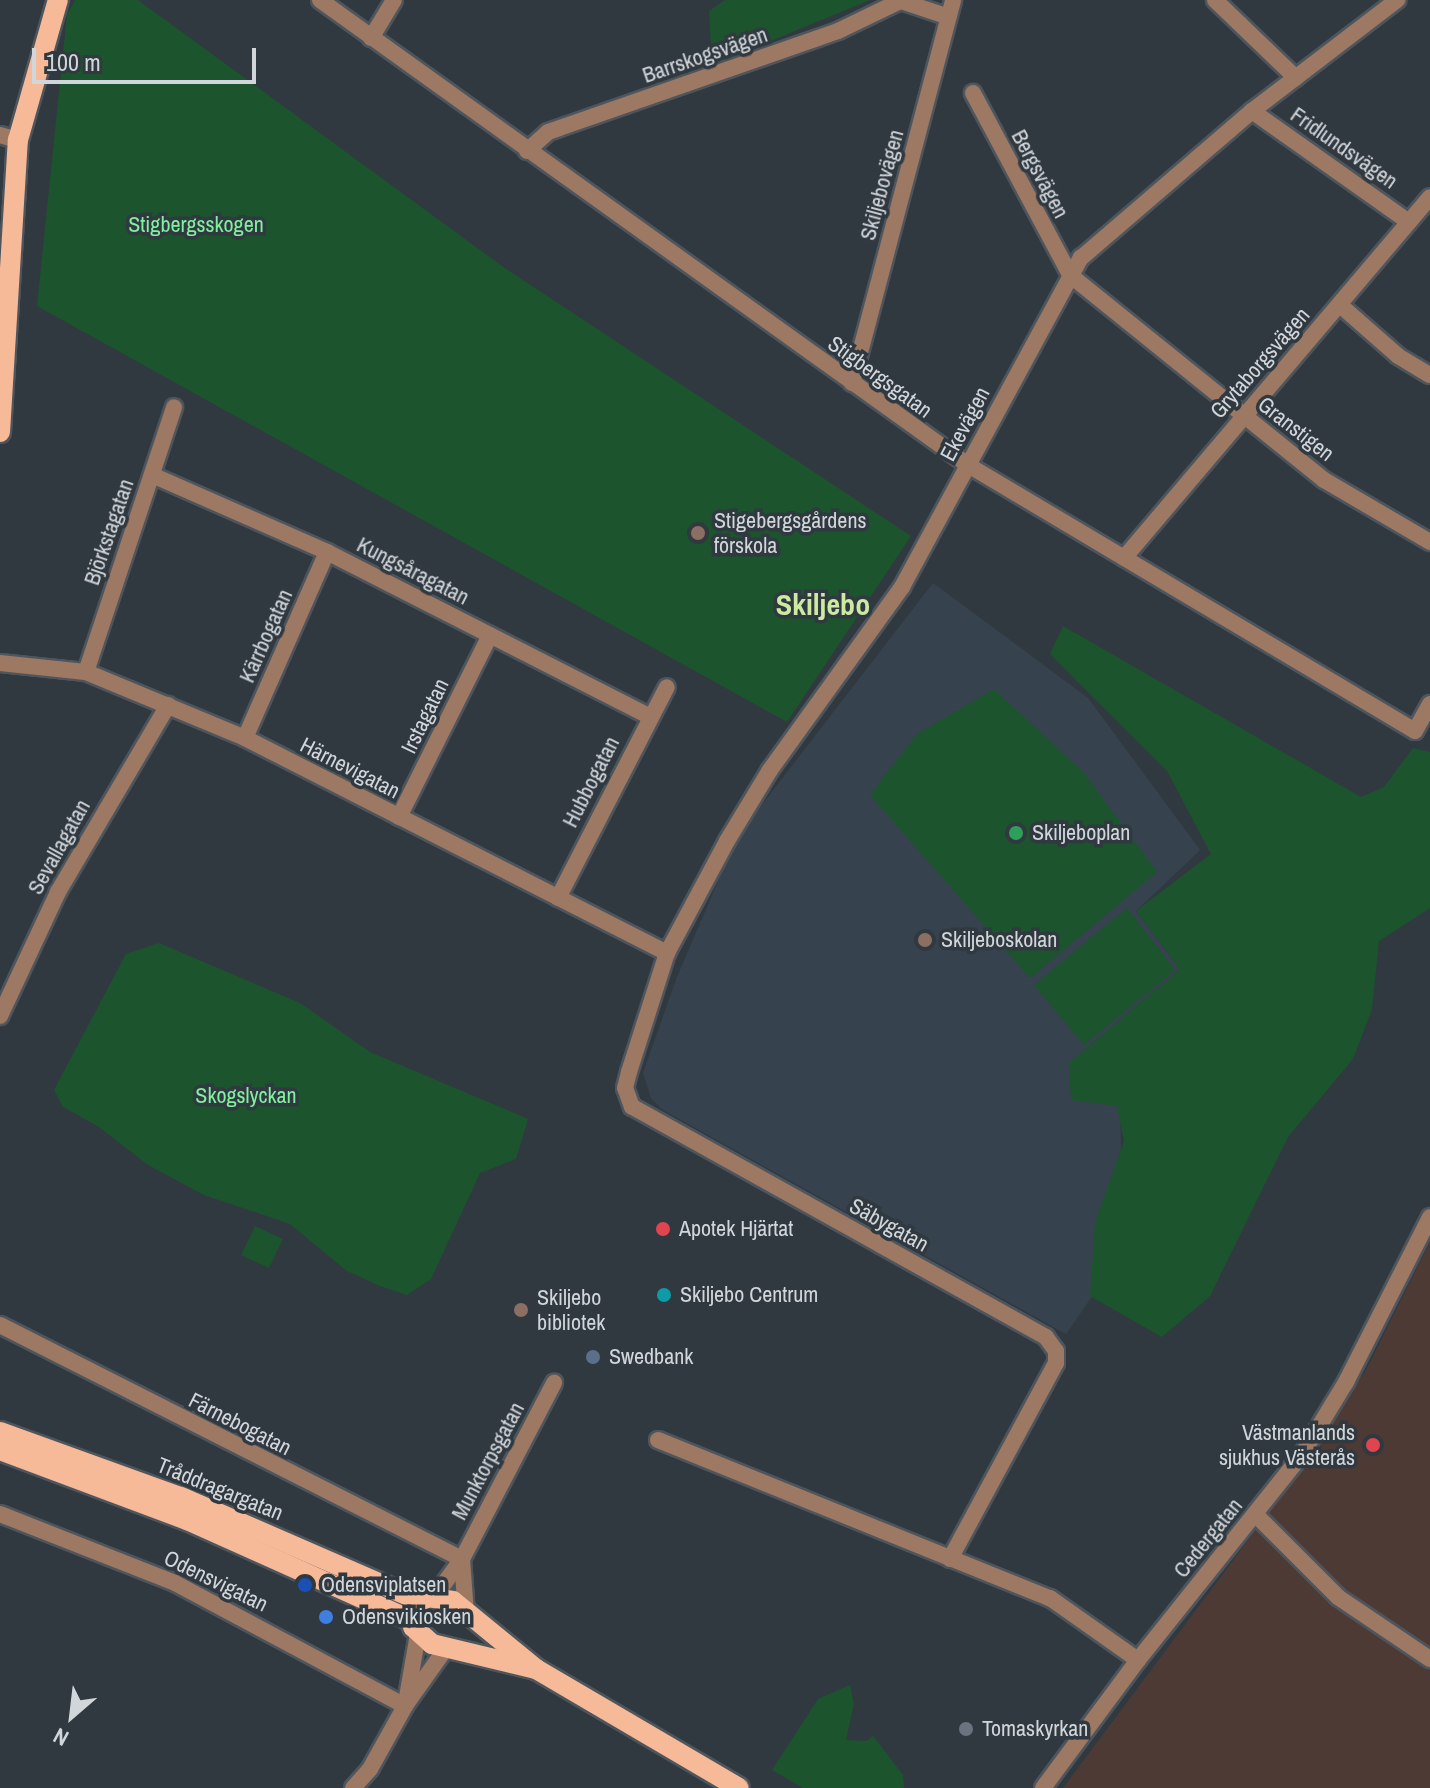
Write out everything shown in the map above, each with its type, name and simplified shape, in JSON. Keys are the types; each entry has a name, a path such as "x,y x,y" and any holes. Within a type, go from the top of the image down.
{"main road":[{"path":"0,432 9,138 58,0"},
{"name":"Tråddragargatan","path":"0,1432 181,1497 427,1598 453,1601 468,1617 536,1669 739,1788"},
{"name":"Tråddragargatan","path":"0,1450 187,1520 414,1627 449,1648 536,1669"},
{"path":"414,1627 427,1598"},
{"path":"449,1648 471,1635 468,1617"}],"street":[{"name":"Stigbergsgatan","path":"320,0 968,465 1415,731 1430,704"},
{"path":"371,38 394,0"},
{"path":"899,0 946,16"},
{"name":"Barrskogsvägen","path":"527,151 548,132 838,31 899,0"},
{"name":"Skiljebovägen","path":"852,383 945,40 946,16 953,0"},
{"path":"1215,0 1296,78"},
{"name":"Ekevägen","path":"667,953 770,770 902,587 1081,258 1252,111 1397,0"},
{"name":"Bergsvägen","path":"973,93 1070,275"},
{"name":"Fridlundsvägen","path":"1252,111 1409,222"},
{"name":"Grytaborgsvägen","path":"1124,558 1430,197"},
{"name":"Granstigen","path":"1070,275 1324,480 1430,542"},
{"path":"1340,305 1398,356 1430,375"},
{"name":"Björkstagatan","path":"86,672 174,407"},
{"name":"Kungsåragatan","path":"152,475 327,552 649,716"},
{"name":"Kärrbogatan","path":"245,738 327,552"},
{"name":"Irstagatan","path":"399,817 490,635"},
{"name":"Härnevigatan","path":"0,663 86,672 245,738 667,953"},
{"name":"Hubbogatan","path":"558,898 649,716 667,687"},
{"name":"Sevallagatan","path":"0,1016 58,892 168,705"},
{"name":"Säbygatan","path":"667,953 625,1088 632,1107 1046,1337 1056,1351 1056,1363 950,1559"},
{"name":"Cedergatan","path":"1043,1788 1138,1660 1301,1456 1346,1382 1430,1217"},
{"name":"Färnebogatan","path":"0,1325 462,1559"},
{"name":"Munktorpsgatan","path":"427,1598 462,1559 554,1383"},
{"path":"658,1440 1050,1598 1138,1660"},
{"name":"Odensvigatan","path":"0,1514 175,1583 405,1706"},
{"path":"1256,1515 1338,1597 1430,1659"},
{"path":"462,1559 468,1617"},
{"path":"405,1706 414,1627"},
{"path":"361,1786 405,1706 449,1648"}],"shaded area":[{"name":"Skiljeboskolan","path":"933,583 1088,698 1200,850 1136,911 1180,969 1080,1054 1120,1107 1123,1252 1066,1334 663,1110 651,1098 643,1073 677,977 737,837"},
{"name":"Västmanlands sjukhus Västerås","path":"1430,1242 1430,1788 1063,1788 1264,1519 1366,1370"}],"green space":[{"name":"Stigbergsskogen","path":"75,0 138,0 506,269 911,536 787,722 37,306 67,14"},
{"path":"725,0 870,0 712,65 709,11"},
{"path":"1063,626 1361,797 1384,787 1413,748 1430,752 1430,908 1379,941 1372,1009 1353,1059 1288,1137 1210,1296 1162,1337 1090,1296 1095,1223 1124,1141 1117,1106 1071,1100 1069,1063 1180,969 1136,911 1211,854 1167,771 1050,654"},
{"name":"Skiljeboplan","path":"994,689 1084,773 1157,872 1030,978 870,795 917,734"},
{"path":"1127,908 1175,970 1084,1045 1034,985"},
{"name":"Skogslyckan","path":"159,943 300,1003 370,1052 528,1119 516,1159 480,1173 431,1279 407,1295 347,1271 290,1224 204,1195 148,1165 99,1127 63,1107 54,1090 126,954"},
{"path":"255,1226 283,1239 269,1268 241,1255"},
{"path":"850,1685 854,1704 846,1740 867,1741 873,1736 903,1775 904,1788 803,1788 772,1770 818,1699"}],"place":[{"name":"Stigebergsgårdens förskola","path":"698,533"},
{"name":"Skiljeboplan","path":"1016,833"},
{"name":"Skiljeboskolan","path":"925,940"},
{"name":"Apotek Hjärtat","path":"663,1229"},
{"name":"Skiljebo Centrum","path":"664,1295"},
{"name":"Skiljebo bibliotek","path":"521,1310"},
{"name":"Swedbank","path":"593,1357"},
{"name":"Västmanlands sjukhus Västerås","path":"1373,1445"},
{"name":"Odensviplatsen","path":"305,1585"},
{"name":"Odensvikiosken","path":"326,1617"},
{"name":"Tomaskyrkan","path":"966,1729"}],"district":[{"name":"Skiljebo","path":"823,604"}]}
